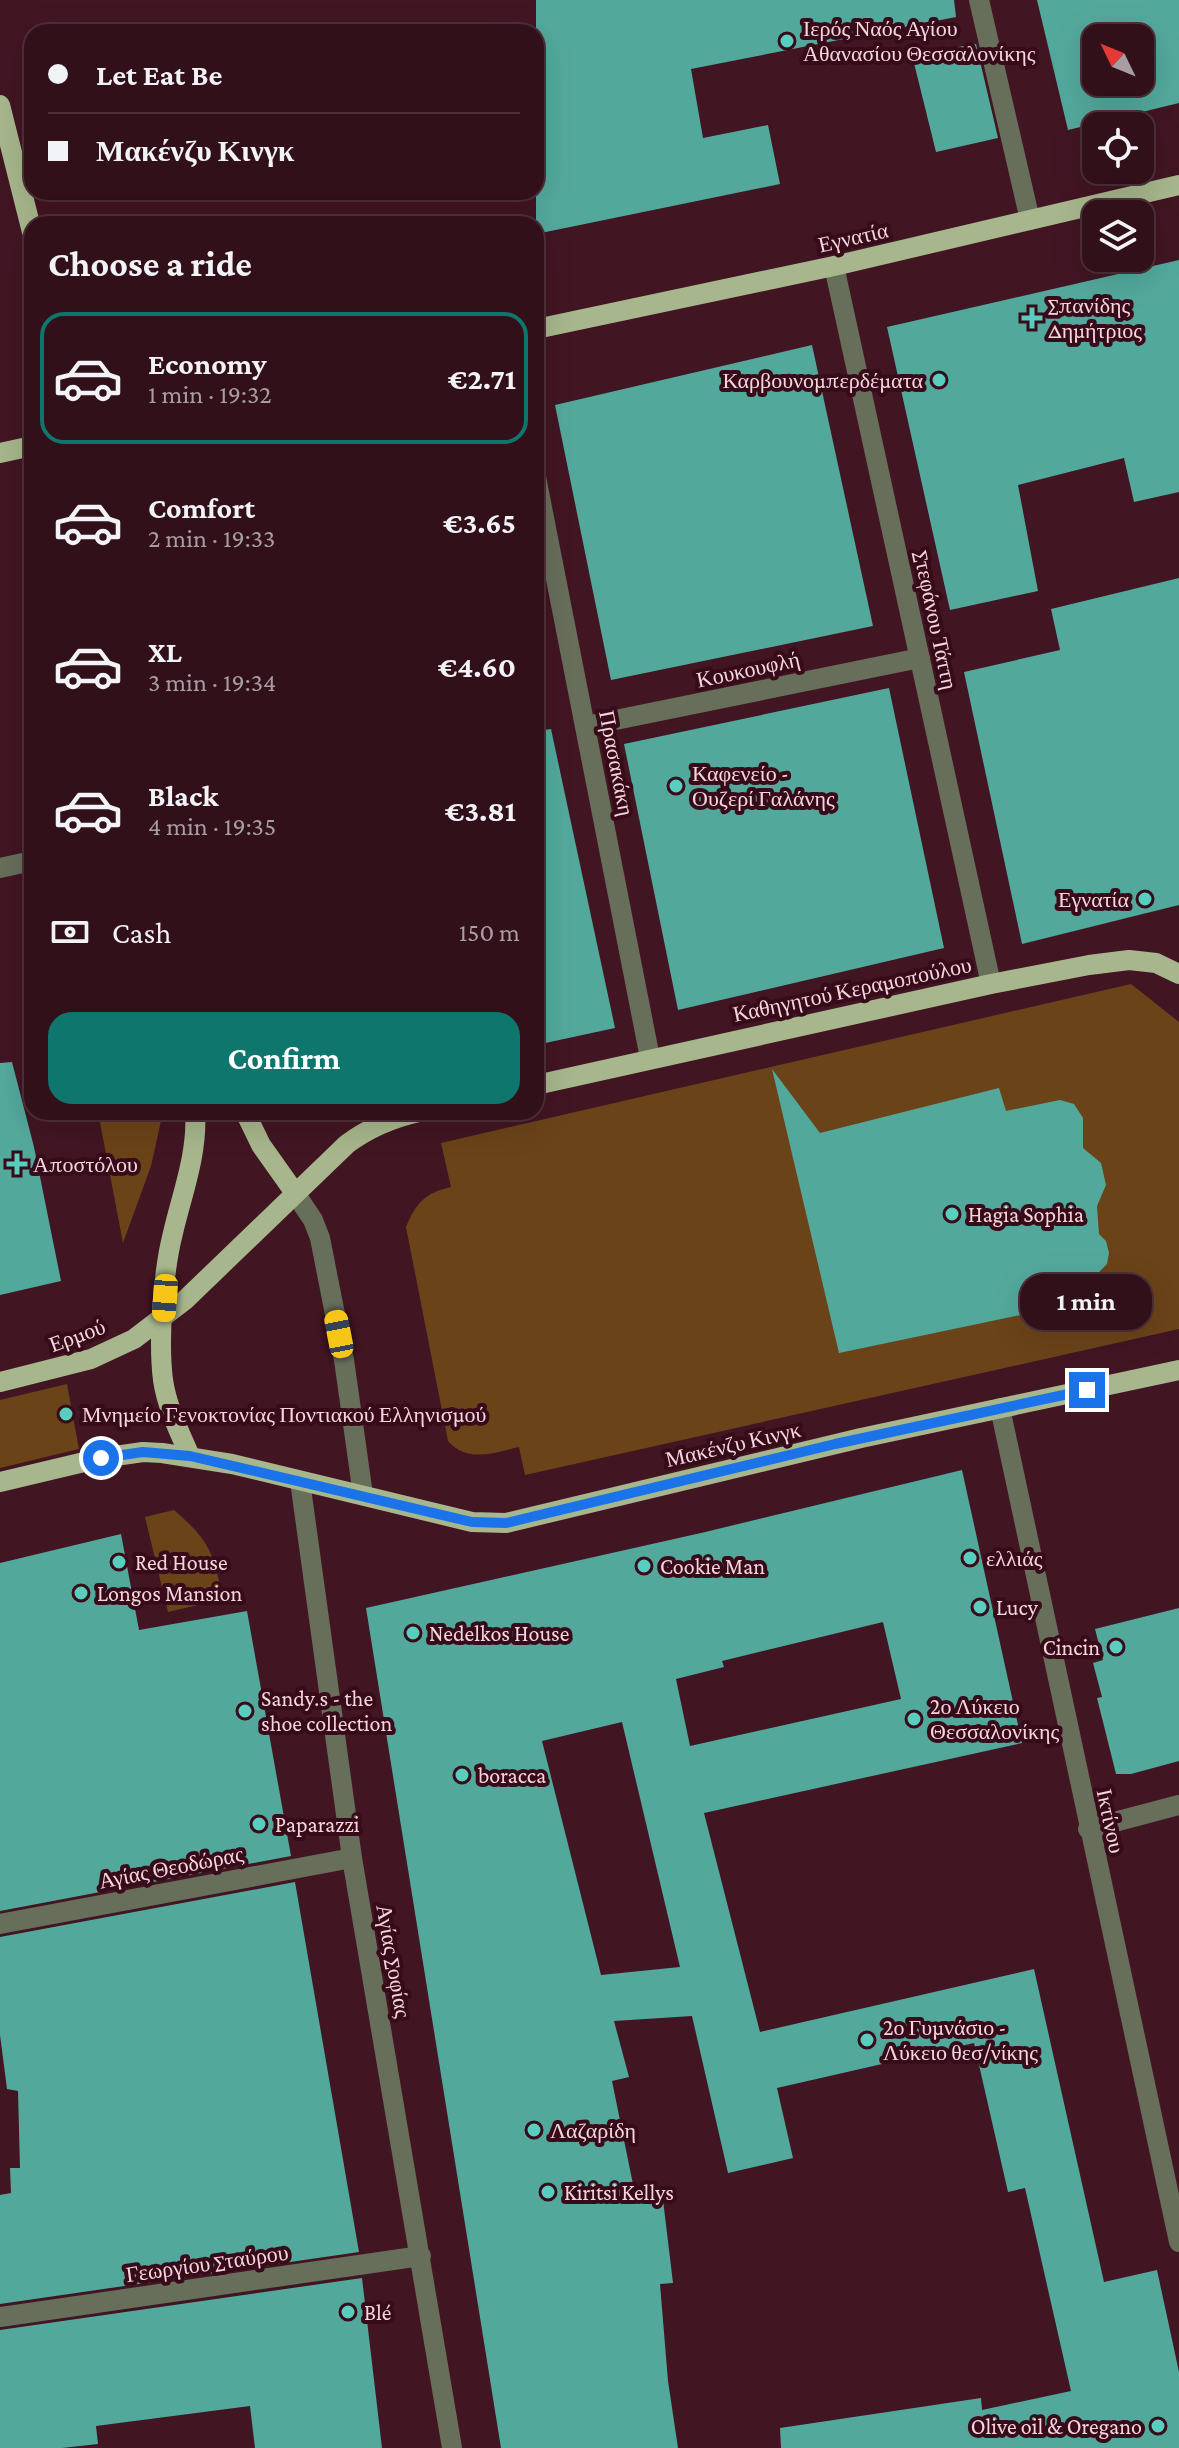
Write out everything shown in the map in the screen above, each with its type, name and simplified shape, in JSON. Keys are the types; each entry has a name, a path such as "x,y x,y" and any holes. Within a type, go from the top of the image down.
{"main road":[{"path":"0,105 28,216"},
{"name":"Εγνατία","path":"544,327 834,266 1179,185"},
{"path":"0,453 24,448"},
{"name":"Καθηγητού Κεραμοπούλου","path":"544,1083 1089,965 1129,960 1156,963 1179,974"},
{"path":"190,1456 173,1418 163,1380 170,1245 195,1142 195,1120"},
{"path":"249,1120 261,1145 295,1193 347,1144 368,1129 390,1120"},
{"name":"Ερμού","path":"0,1382 91,1359 134,1339 185,1300 295,1193"},
{"name":"Μακένζυ Κινγκ","path":"300,1481 472,1522 506,1523 759,1462 1179,1370"},
{"path":"0,1482 143,1452 190,1456 300,1481"}],"street":[{"path":"979,0 1030,220"},
{"name":"Στεφάνου Τάττη","path":"834,266 991,984"},
{"name":"Πρασακάκη","path":"544,517 650,1058"},
{"name":"Κουκουφλή","path":"586,726 920,658"},
{"path":"0,868 24,863"},
{"path":"295,1193 313,1220 320,1238 344,1360 363,1495"},
{"name":"Ικτίνου","path":"1000,1408 1179,2242"},
{"name":"Αγίας Σοφίας","path":"300,1481 352,1858 452,2448"},
{"path":"1088,1829 1179,1805"},
{"name":"Αγίας Θεοδώρας","path":"0,1924 352,1858"},
{"name":"Γεωργίου Σταύρου","path":"0,2317 421,2256"}],"shaded area":[{"path":"1131,984 1179,1022 1179,1329 525,1475 519,1447 490,1454 472,1454 455,1448 448,1441 406,1227 422,1200 451,1187 441,1143"},
{"path":"100,1120 161,1120 151,1166 123,1243"},
{"path":"67,1384 79,1449 0,1468 0,1400"},
{"path":"174,1510 209,1549 223,1599 168,1612 145,1517"}],"building":[{"path":"536,0 954,0 956,17 691,69 703,138 768,125 780,184 544,232 544,216 536,216 536,200 544,200 544,24 536,24"},
{"path":"1037,0 1179,0 1179,103 1142,112 1082,112 1082,127 1068,130"},
{"path":"976,44 998,138 936,152 912,55"},
{"path":"1179,260 1179,492 1134,502 1124,458 1018,485 1038,591 950,610 887,327 1127,272 1154,272 1154,266"},
{"path":"812,345 873,626 611,680 555,405"},
{"path":"1179,578 1179,905 1022,944 964,672 1060,650 1051,609"},
{"path":"889,688 944,948 678,1010 624,744"},
{"path":"551,729 615,1028 544,1043 544,730"},
{"path":"12,1062 24,1120 27,1120 34,1147 61,1281 0,1295 0,1063"},
{"name":"Hagia Sophia","path":"772,1069 820,1133 999,1088 1006,1111 1060,1100 1074,1104 1083,1118 1083,1148 1101,1163 1106,1185 1097,1206 1099,1234 1106,1241 1109,1253 1107,1264 1095,1276 1051,1288 1054,1308 839,1353"},
{"path":"962,1470 1022,1743 704,1813 760,2032 1034,1969 1104,2282 1157,2270 1179,2372 1179,2448 781,2448 780,2428 981,2398 982,2410 1071,2391 1025,2188 1008,2192 974,2043 777,2088 793,2158 728,2173 692,2016 614,2021 629,2077 612,2081 636,2199 663,2200 673,2283 660,2284 668,2381 678,2448 501,2448 366,1608 701,1533","holes":["883,1622 901,1699 690,1746 676,1679 724,1667 722,1661","622,1722 680,1967 601,1975 542,1741"]},
{"path":"121,1534 139,1630 247,1611 291,1856 0,1911 0,1563"},
{"path":"1179,1608 1179,1761 1131,1774 1116,1774 1097,1698 1102,1697 1093,1663 1103,1660 1095,1629"},
{"path":"295,1882 359,2252 0,2304 0,2195 11,2193 10,2168 20,2168 18,2091 7,2089 0,2035 0,1937"},
{"path":"362,2278 382,2448 255,2448 250,2406 96,2426 98,2444 62,2448 0,2448 0,2330"}],"place":[{"name":"Ιερός Ναός Αγίου Αθανασίου Θεσσαλονίκης","path":"787,41"},
{"name":"Σπανίδης Δημήτριος","path":"1032,318"},
{"name":"Καρβουνομπερδέματα","path":"939,380"},
{"name":"Καφενείο - Ουζερί Γαλάνης","path":"676,786"},
{"name":"Εγνατία","path":"1145,899"},
{"name":"Αποστόλου","path":"17,1164"},
{"name":"Hagia Sophia","path":"952,1214"},
{"name":"Μνημείο Γενοκτονίας Ποντιακού Ελληνισμού","path":"66,1414"},
{"name":"ελλιάς","path":"970,1558"},
{"name":"Red House","path":"119,1562"},
{"name":"Cookie Man","path":"644,1566"},
{"name":"Longos Mansion","path":"81,1593"},
{"name":"Lucy","path":"980,1607"},
{"name":"Nedelkos House","path":"413,1633"},
{"name":"Cincin","path":"1116,1647"},
{"name":"Sandy.s - the shoe collection","path":"245,1711"},
{"name":"2ο Λύκειο Θεσσαλονίκης","path":"914,1719"},
{"name":"boracca","path":"462,1775"},
{"name":"Paparazzi","path":"259,1824"},
{"name":"2ο Γυμνάσιο - Λύκειο θεσ/νίκης","path":"867,2040"},
{"name":"Λαζαρίδη","path":"534,2130"},
{"name":"Kiritsi Kellys","path":"548,2192"},
{"name":"Blé","path":"348,2312"},
{"name":"Olive oil & Oregano","path":"1158,2426"}],"route":[{"path":"101,1458 143,1452 190,1456 472,1522 506,1523 730,1468 1087,1390"}]}
